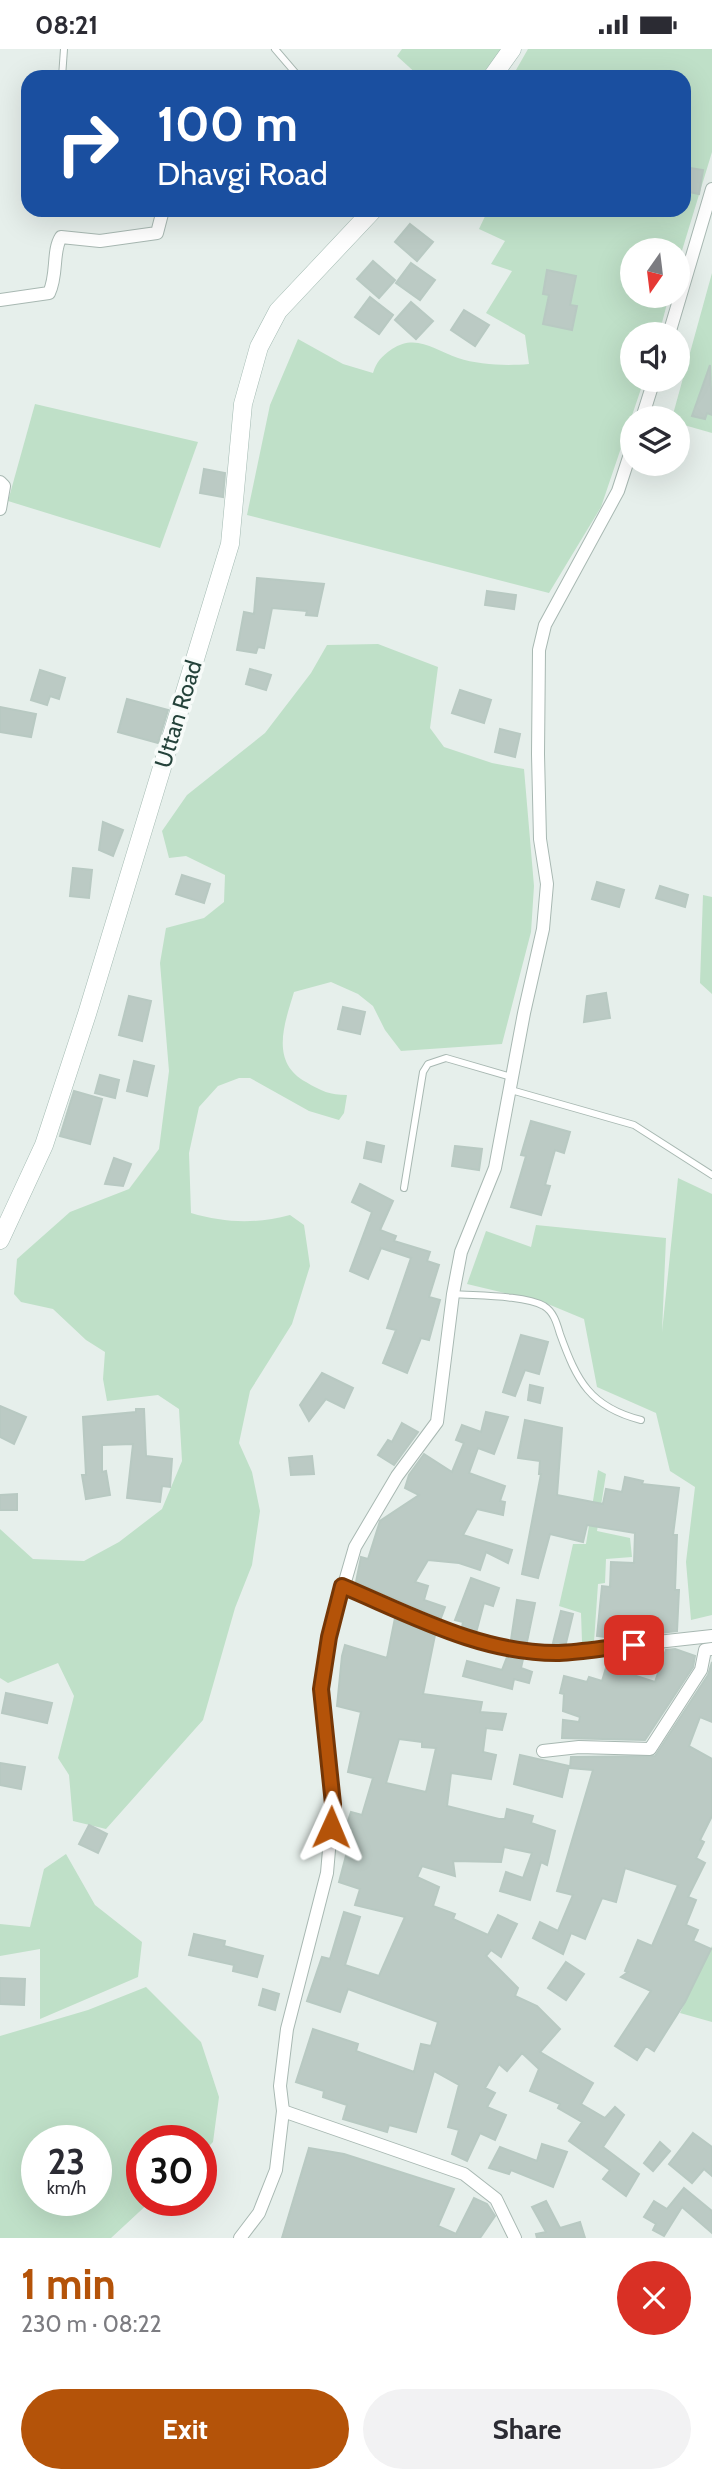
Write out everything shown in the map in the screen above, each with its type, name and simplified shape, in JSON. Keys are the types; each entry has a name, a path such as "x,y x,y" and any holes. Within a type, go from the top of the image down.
{"main road":[{"path":"497,70 512,49"},
{"name":"Uttan Road","path":"0,1240 44,1145 87,1014 229,544 243,404 259,347 278,311 366,217"}],"street":[{"path":"673,322 712,189"},
{"path":"0,300 49,293 56,280 57,244 61,237 100,240 157,233 161,217"},
{"path":"240,2238 259,2213 275,2170 283,2111 280,2086 287,2029 327,1873 333,1804 321,1689 329,1637 355,1547 397,1476 437,1422 461,1252 495,1168 543,929 547,884 540,839 539,650 545,625 618,491 623,476"},
{"path":"0,482 4,486 0,509"},
{"path":"342,1586 473,1641 510,1649 558,1653 712,1636"},
{"path":"543,1751 579,1747 650,1749 701,1670 705,1650 712,1649"},
{"path":"283,2111 464,2174 496,2199 515,2238"}],"lane":[{"path":"62,70 64,49"},
{"path":"275,49 293,70"},
{"path":"404,1188 423,1072 428,1064 446,1058 634,1125 712,1175"},
{"path":"453,1294 533,1302 547,1307 555,1318 583,1387 620,1415 641,1420"}],"green space":[{"path":"402,49 502,49 486,70 412,70 397,56"},
{"path":"528,49 712,49 712,152 686,238 620,238 620,308 666,308 662,322 620,322 620,392 640,392 635,406 620,406 620,451 601,507 549,593 247,515 270,405 298,339 343,364 373,373 385,354 401,344 409,343 425,345 475,362 529,364 525,335 486,313 512,271 491,264 505,241 479,229 485,217 691,217 691,70 516,70"},
{"path":"712,273 712,433 690,427 690,406 675,406 679,392 690,392 690,353"},
{"path":"35,404 198,442 160,548 8,501"},
{"path":"378,644 438,667 430,728 444,747 492,763 524,769 534,886 531,932 502,1044 401,1051 385,1030 373,1006 358,994 331,982 294,992 283,1042 288,1064 295,1074 321,1090 347,1095 344,1113 339,1120 309,1111 250,1078 239,1078 218,1086 199,1107 189,1153 191,1213 241,1221 290,1215 304,1225 310,1266 292,1324 250,1391 239,1443 252,1472 260,1511 252,1565 235,1608 203,1720 106,1829 73,1821 69,1775 58,1758 74,1696 58,1663 8,1683 0,1678 0,1529 33,1559 84,1561 119,1542 162,1509 182,1461 179,1409 158,1395 107,1401 103,1379 105,1352 86,1340 53,1309 21,1302 14,1294 17,1259 70,1212 129,1189 159,1149 169,1071 160,963 166,928 204,918 224,902 225,875 186,856 169,858 162,831 187,795 265,733 311,673 327,645"},
{"path":"703,895 712,897 712,994 700,983"},
{"path":"678,1178 712,1194 712,1615 691,1620 686,1562 695,1487 670,1471 656,1413 597,1387 584,1319 543,1302 467,1284 486,1231 531,1247 536,1225 666,1238 662,1332"},
{"path":"598,1470 606,1474 597,1531 630,1538 632,1557 606,1559 605,1583 598,1584 594,1642 582,1642 581,1613 559,1606 573,1544 586,1544"},
{"path":"66,1854 95,1905 142,1942 138,1977 40,2019 40,1949 0,1956 0,1924 30,1927 44,1869"},
{"path":"712,1946 712,2022 680,2013"},
{"path":"146,1987 201,2042 219,2097 215,2125 126,2125 126,2216 135,2216 111,2238 0,2238 0,2036 88,2010"}],"building":[{"path":"691,168 703,170 699,194 691,192"},
{"path":"410,224 433,242 417,261 395,242"},
{"path":"373,261 395,280 379,298 357,279"},
{"path":"411,263 435,280 420,300 396,283"},
{"path":"547,270 576,276 570,305 577,306 572,330 543,324 549,295 543,294"},
{"path":"370,297 393,315 379,334 355,317"},
{"path":"411,302 433,321 416,339 395,320"},
{"path":"464,310 489,325 475,346 451,330"},
{"path":"710,365 712,415 707,413 705,419 692,416"},
{"path":"204,469 225,473 223,497 200,493"},
{"path":"257,578 324,584 317,616 306,615 307,611 272,608 264,648 258,647 256,653 237,650 244,612 254,614"},
{"path":"487,591 516,595 514,609 485,605"},
{"path":"250,669 271,675 266,690 246,684"},
{"path":"40,670 65,678 59,699 50,696 47,705 31,700"},
{"path":"460,690 491,700 484,723 452,713"},
{"path":"127,699 168,710 158,743 118,732"},
{"path":"0,707 36,714 31,737 0,732"},
{"path":"500,729 520,734 515,757 495,752"},
{"path":"103,822 123,830 113,856 99,850"},
{"path":"73,868 92,870 89,898 70,896"},
{"path":"182,875 210,884 204,903 176,894"},
{"path":"597,882 624,890 619,907 592,899"},
{"path":"660,886 688,895 685,907 656,898"},
{"path":"606,993 610,1018 584,1022 587,996"},
{"path":"129,996 151,1001 142,1041 119,1035"},
{"path":"343,1007 365,1012 360,1034 338,1029"},
{"path":"134,1061 154,1066 147,1096 127,1091"},
{"path":"100,1075 119,1080 115,1098 95,1093"},
{"path":"74,1091 102,1099 90,1144 60,1136"},
{"path":"531,1121 570,1132 564,1153 555,1150 545,1185 550,1186 541,1215 511,1207 526,1156 521,1155"},
{"path":"367,1142 384,1146 381,1162 364,1158"},
{"path":"455,1146 482,1149 479,1170 452,1166"},
{"path":"114,1158 131,1164 123,1186 105,1184"},
{"path":"360,1184 393,1201 380,1230 396,1236 394,1241 430,1252 427,1261 439,1265 429,1297 440,1300 429,1340 421,1338 407,1373 383,1363 396,1330 387,1328 411,1258 381,1248 368,1279 350,1271 372,1212 352,1202"},
{"path":"521,1335 548,1342 539,1374 525,1370 515,1396 503,1392"},
{"path":"322,1373 353,1388 344,1408 326,1399 309,1421 300,1405"},
{"path":"530,1385 543,1388 540,1403 528,1400"},
{"path":"0,1406 26,1417 14,1444 0,1437"},
{"path":"136,1409 144,1409 146,1456 172,1459 170,1487 162,1486 160,1502 127,1498 133,1444 102,1445 102,1472 106,1471 110,1495 86,1499 82,1475 86,1475 83,1417 136,1412"},
{"path":"486,1412 508,1417 494,1454 478,1448 469,1473 505,1486 500,1501 505,1502 503,1515 477,1509 463,1535 512,1550 508,1563 486,1552 480,1570 459,1563 428,1560 415,1582 428,1586 424,1600 445,1607 441,1618 356,1582 361,1557 368,1559 380,1521 419,1495 405,1488 409,1475 424,1454 452,1472 464,1443 456,1440 462,1425 481,1432"},
{"path":"525,1420 562,1428 557,1495 603,1504 606,1489 622,1492 625,1477 643,1481 642,1484 679,1488 673,1535 677,1535 677,1631 660,1633 660,1623 627,1620 626,1632 613,1631 612,1638 597,1636 602,1586 610,1587 611,1562 634,1563 635,1533 587,1525 583,1542 550,1534 538,1578 522,1574 541,1474 540,1461 518,1458"},
{"path":"402,1423 418,1432 394,1465 378,1455 388,1440 392,1442"},
{"path":"312,1456 314,1474 291,1475 289,1458"},
{"path":"17,1494 17,1510 0,1510 0,1495"},
{"path":"471,1578 499,1588 493,1606 484,1603 476,1633 462,1627 463,1622 455,1620"},
{"path":"517,1600 535,1603 527,1642 511,1640"},
{"path":"561,1611 573,1614 566,1643 558,1644 553,1643"},
{"path":"395,1618 435,1635 423,1694 482,1702 480,1712 506,1714 502,1730 486,1728 483,1752 496,1755 491,1779 451,1773 447,1806 499,1819 505,1819 507,1809 533,1816 531,1823 555,1831 547,1865 541,1862 530,1900 500,1891 506,1872 523,1878 532,1853 504,1847 501,1862 453,1861 455,1876 422,1866 417,1877 439,1887 433,1906 455,1914 453,1919 488,1935 498,1915 517,1924 501,1957 491,1950 486,1956 518,1988 515,1996 537,2006 560,2029 540,2052 593,2083 581,2104 605,2118 615,2107 624,2115 603,2147 639,2174 626,2196 603,2179 610,2170 569,2141 582,2122 558,2108 560,2104 530,2091 539,2069 522,2053 507,2071 499,2064 485,2088 495,2093 487,2107 506,2115 495,2140 480,2133 467,2161 452,2154 459,2130 448,2127 459,2085 434,2071 416,2132 389,2125 387,2132 343,2119 347,2105 323,2097 324,2091 296,2082 313,2029 358,2044 356,2051 414,2072 421,2044 431,2046 438,2022 348,1989 340,2012 307,2001 322,1957 330,1959 344,1912 360,1917 345,1965 379,1976 405,1917 355,1905 360,1889 339,1882 353,1829 346,1827 351,1812 362,1815 373,1778 348,1772 361,1712 337,1706 342,1656 345,1645 387,1658","holes":["399,1739 422,1742 422,1747 436,1748 426,1792 386,1783"]},
{"path":"675,1649 695,1656 693,1667 645,1740 562,1738 563,1720 579,1722 580,1717 563,1711 564,1694 560,1693 564,1676 587,1682 589,1677 602,1681 609,1658 630,1665 627,1673 655,1682 666,1650"},
{"path":"507,1657 523,1659 521,1668 532,1672 529,1683 514,1679 512,1689 463,1676 467,1661 502,1670"},
{"path":"712,1662 712,1722 700,1717 689,1746 712,1759 712,1816 700,1840 704,1842 696,1858 705,1863 688,1897 696,1900 686,1925 698,1930 693,1941 711,1949 685,2002 654,2051 646,2046 637,2060 615,2046 651,1991 621,1977 628,1972 625,1971 638,1940 652,1946 678,1885 625,1868 616,1902 602,1898 585,1939 571,1933 563,1954 533,1938 540,1922 558,1931 573,1895 557,1891 593,1770 570,1768 571,1757 655,1756 708,1675"},
{"path":"6,1693 52,1703 47,1723 2,1713"},
{"path":"520,1755 569,1766 562,1797 514,1784"},
{"path":"0,1763 25,1767 21,1789 0,1785"},
{"path":"89,1825 107,1834 98,1853 79,1844"},
{"path":"194,1934 225,1941 224,1946 263,1956 257,1977 233,1971 234,1965 189,1955"},
{"path":"566,1962 584,1974 566,2000 548,1988"},
{"path":"0,1978 25,1979 24,2005 0,2004"},
{"path":"263,1989 279,1994 275,2010 259,2005"},
{"path":"693,2133 712,2147 712,2176 704,2169 692,2183 669,2164"},
{"path":"660,2142 670,2151 653,2171 644,2163"},
{"path":"542,2144 567,2152 553,2187 511,2170 509,2174 489,2168 500,2147 537,2161"},
{"path":"309,2148 344,2154 454,2189 438,2226 456,2234 474,2198 487,2204 495,2216 480,2238 282,2238"},
{"path":"684,2188 712,2211 712,2233 682,2207 664,2236 653,2230 656,2224 644,2217 654,2201 667,2209"},
{"path":"546,2201 560,2228 580,2222 585,2238 537,2238 536,2234 546,2232 532,2207"}],"route":[{"path":"331,1827 333,1804 321,1689 329,1637 342,1586 473,1641 510,1649 558,1653 634,1645"}]}
